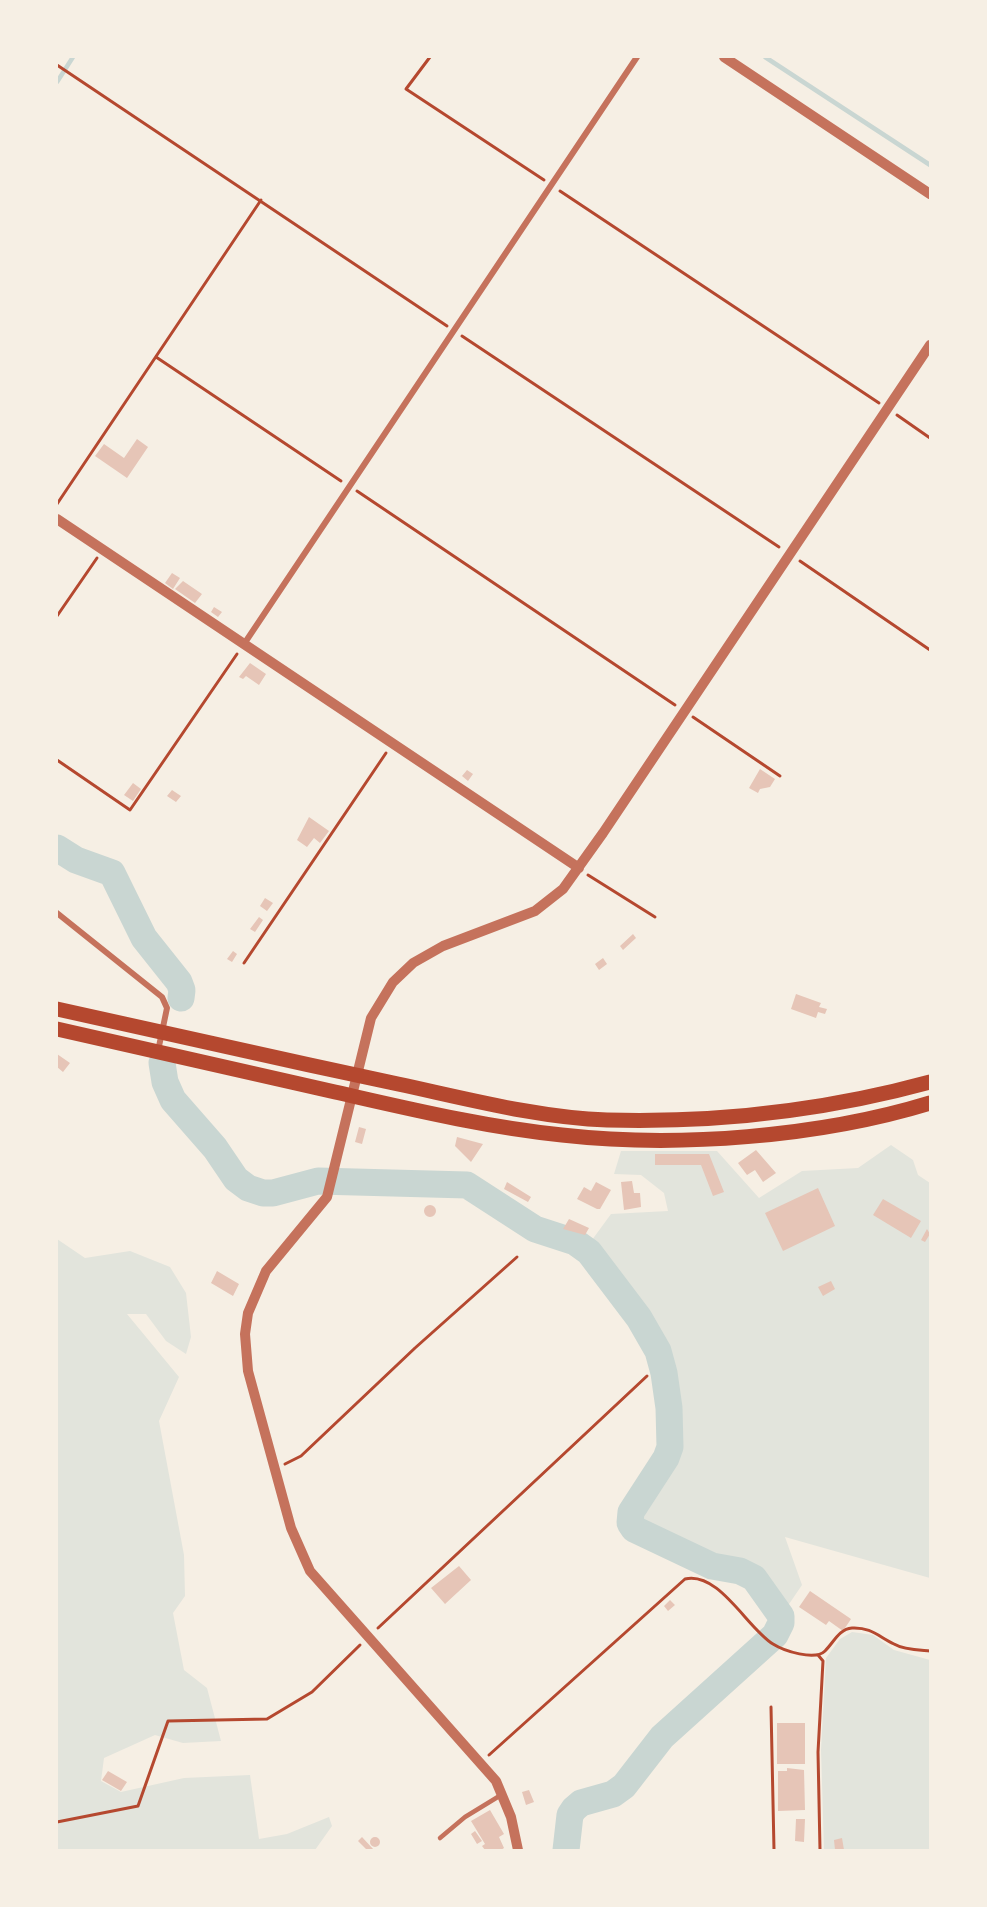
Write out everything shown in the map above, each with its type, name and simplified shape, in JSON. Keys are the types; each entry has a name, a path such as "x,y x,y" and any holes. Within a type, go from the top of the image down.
{"highway":[{"path":"57,1009 496,1105 605,1120 678,1120 768,1114 858,1100 930,1082"},
{"path":"57,1029 477,1123 563,1135 685,1139 732,1137 853,1120 930,1103"}],"street":[{"path":"244,644 637,57"},
{"path":"724,57 930,194"},
{"path":"518,1850 511,1817 496,1781 310,1571 291,1528 248,1371 245,1334 248,1312 266,1271 327,1197 371,1018 385,994 402,972 443,946 535,911 563,888 579,868 930,345"},
{"path":"57,519 579,868"},
{"path":"57,913 162,997 167,1008 158,1052"}],"lane":[{"path":"440,1838 465,1817 502,1795"}],"path":[{"path":"430,57 406,89 930,438"},
{"path":"57,65 790,554 930,650"},
{"path":"57,504 261,200"},
{"path":"156,357 780,776"},
{"path":"57,616 102,549"},
{"path":"57,760 130,810 244,644"},
{"path":"244,963 393,744"},
{"path":"579,868 655,917"},
{"path":"275,1469 301,1456 377,1387 415,1348 518,1257"},
{"path":"57,1822 138,1806 168,1721 267,1719 312,1692 646,1376"},
{"path":"481,1762 523,1728 685,1579 694,1576 714,1585 764,1638 776,1646 796,1652 818,1654 824,1652 835,1637 850,1628 872,1630 896,1646 930,1651"},
{"path":"818,1654 823,1661 818,1752 820,1850"},
{"path":"771,1707 774,1850"}],"shaded area":[{"path":"891,1145 913,1160 918,1175 930,1183 930,1578 785,1537 802,1585 785,1610 775,1604 768,1588 746,1567 715,1554 647,1538 634,1530 628,1510 662,1453 663,1381 656,1345 612,1285 581,1255 611,1214 668,1211 664,1193 641,1175 614,1174 621,1151 717,1151 759,1198 802,1171 858,1168"},
{"path":"57,1239 85,1258 130,1251 170,1267 186,1293 191,1337 186,1354 166,1341 146,1314 127,1314 179,1377 159,1421 184,1555 185,1596 173,1613 184,1670 207,1688 221,1741 183,1743 155,1735 104,1758 101,1781 121,1792 184,1778 250,1775 259,1839 287,1834 329,1817 332,1826 315,1850 57,1850"},
{"path":"852,1632 873,1635 894,1650 930,1660 930,1850 824,1850 821,1750 826,1658 840,1639"}],"building":[{"path":"137,439 148,447 127,478 95,456 104,444 124,458"},
{"path":"172,573 180,578 173,589 165,583"},
{"path":"183,581 202,594 195,603 175,589"},
{"path":"214,607 222,612 218,617 211,612"},
{"path":"250,663 266,674 259,685 246,676 243,679 239,677"},
{"path":"760,769 775,779 770,787 760,789 758,793 749,788"},
{"path":"467,770 473,774 468,781 462,776"},
{"path":"133,783 141,789 133,801 124,795"},
{"path":"172,790 181,796 176,802 167,796"},
{"path":"309,817 329,831 320,843 314,838 307,847 297,840"},
{"path":"265,898 273,903 267,911 260,906"},
{"path":"259,917 263,920 255,932 250,929"},
{"path":"633,934 636,938 623,950 620,946"},
{"path":"233,951 237,954 232,962 227,959"},
{"path":"603,958 607,964 599,970 595,964"},
{"path":"796,994 821,1003 819,1007 827,1009 825,1014 818,1012 816,1018 791,1009"},
{"path":"57,1054 70,1063 63,1072 57,1067"},
{"path":"359,1127 366,1129 362,1144 355,1142"},
{"path":"457,1137 483,1144 471,1162 455,1146"},
{"path":"756,1150 776,1173 763,1182 755,1170 747,1175 738,1163"},
{"path":"655,1154 709,1154 724,1192 713,1196 701,1165 655,1165"},
{"path":"632,1181 634,1193 640,1193 641,1207 624,1210 621,1182"},
{"path":"507,1182 531,1197 528,1202 504,1189"},
{"path":"596,1182 611,1190 600,1209 577,1199 584,1187 591,1191"},
{"path":"818,1188 835,1226 783,1251 765,1213"},
{"path":"883,1199 921,1221 911,1238 873,1215"},
{"path":"432,1205 436,1211 432,1217 428,1217 424,1209"},
{"path":"569,1219 589,1228 585,1235 563,1229"},
{"path":"927,1229 930,1234 925,1242 921,1240"},
{"path":"217,1271 239,1284 233,1296 211,1283"},
{"path":"831,1281 835,1289 823,1296 818,1287"},
{"path":"459,1566 471,1580 445,1604 431,1588"},
{"path":"810,1591 851,1619 843,1631 829,1621 826,1625 799,1607"},
{"path":"670,1600 675,1605 668,1611 664,1606"},
{"path":"777,1723 805,1723 805,1764 777,1764"},
{"path":"787,1768 804,1770 805,1810 778,1811 778,1771 787,1771"},
{"path":"108,1771 127,1782 121,1791 102,1780"},
{"path":"529,1790 534,1802 526,1805 522,1792"},
{"path":"490,1810 504,1834 499,1837 504,1848 501,1850 485,1850 482,1846 485,1844 471,1821"},
{"path":"796,1819 805,1819 804,1842 795,1841"},
{"path":"475,1831 482,1841 477,1844 471,1834"},
{"path":"362,1837 374,1850 367,1850 358,1841"},
{"path":"375,1837 379,1838 379,1846 375,1847 371,1846 370,1842 371,1838"},
{"path":"842,1838 844,1850 835,1850 834,1840"}],"waterway":[{"path":"57,82 73,57"},
{"path":"765,57 930,165"},
{"path":"57,848 76,860 112,873 144,938 179,982 182,990 181,998"},
{"path":"162,1063 165,1082 173,1100 215,1148 236,1179 248,1188 263,1193 273,1193 318,1181 467,1185 535,1229 575,1242 589,1252 639,1318 658,1351 669,1408 670,1447 666,1458 631,1512 630,1523 634,1529 712,1566 740,1571 754,1578 781,1616 781,1623 775,1635 662,1737 624,1786 613,1794 581,1803 574,1809 570,1815 566,1850"}]}
